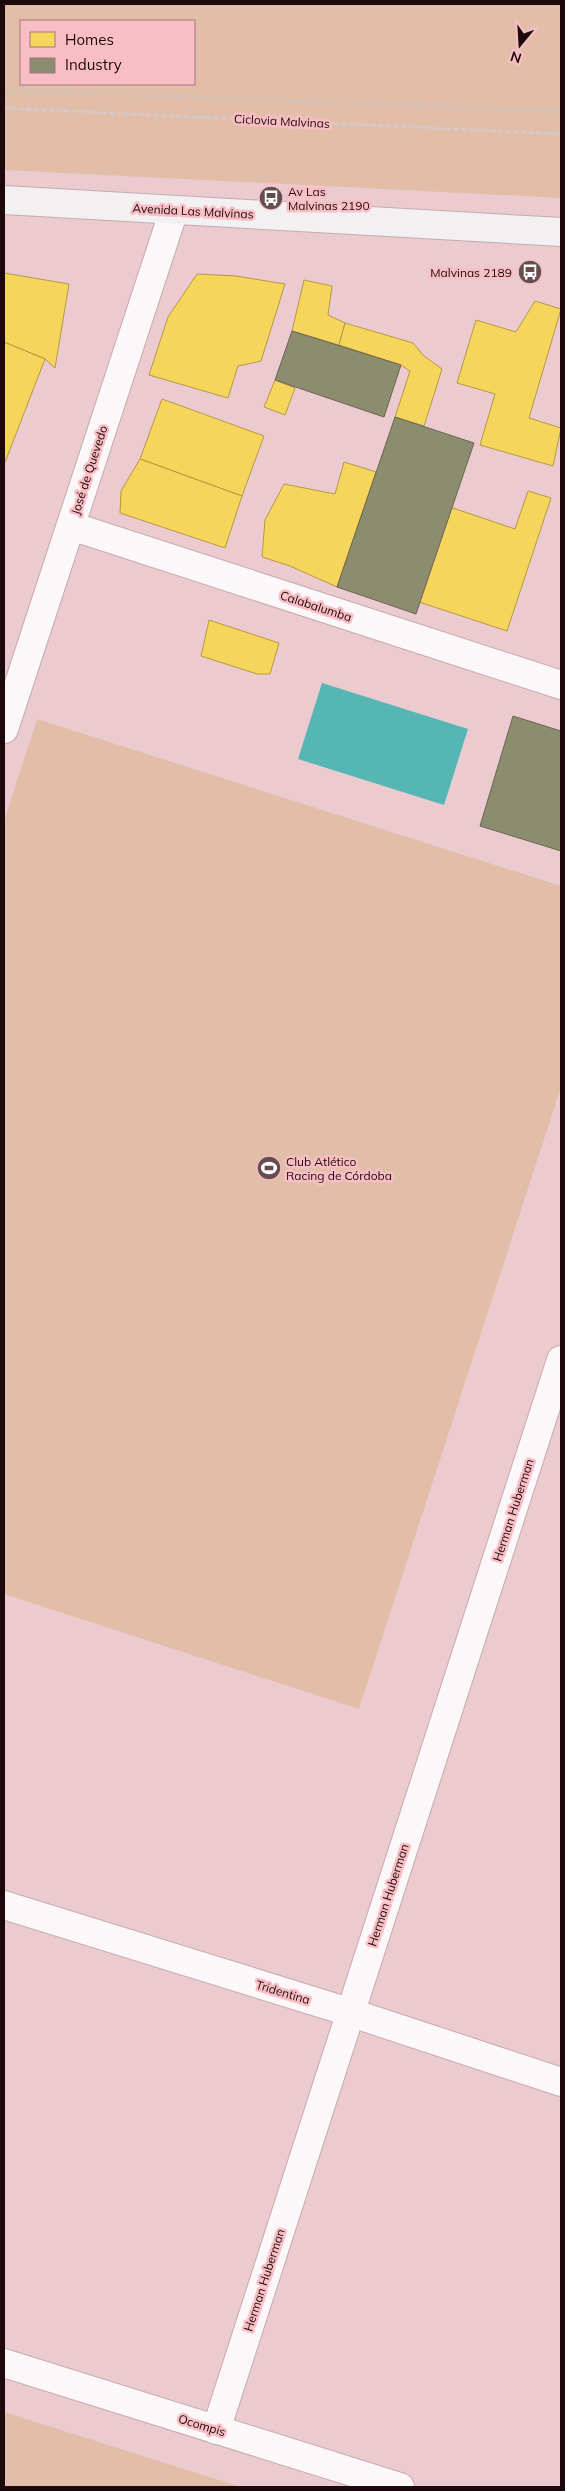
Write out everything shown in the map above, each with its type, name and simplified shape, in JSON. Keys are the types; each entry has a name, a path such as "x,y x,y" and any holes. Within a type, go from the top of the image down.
{"main road":[{"name":"Avenida Las Malvinas","path":"4,200 561,232"}],"street":[{"name":"José de Quevedo","path":"4,729 174,210"},
{"name":"Calabalumba","path":"71,526 561,685"},
{"name":"Herman Huberman","path":"216,2430 350,2012 559,1377"},
{"name":"Tridentina","path":"4,1905 350,2012 561,2082"},
{"name":"Ocompis","path":"4,2363 400,2487"}],"path":[{"name":"Ciclovia Malvinas","path":"4,108 561,134"}],"shaded area":[{"path":"4,4 561,4 561,198 4,170"},
{"name":"Club Atlético Racing de Córdoba","path":"37,719 561,886 561,1087 359,1709 4,1594 4,821"},
{"path":"4,2412 241,2487 4,2487"}],"water":[{"path":"322,683 468,729 444,805 298,759"}],"building: Homes":[{"path":"4,273 69,284 55,368 45,359 4,342"},
{"path":"197,274 236,276 285,284 261,361 238,366 228,398 149,375 168,317"},
{"path":"304,280 332,286 328,315 345,323 339,345 292,331"},
{"path":"535,301 561,309 529,418 561,428 553,466 480,445 495,394 457,383 476,320 516,332"},
{"path":"345,323 413,343 424,356 442,369 424,426 395,417 410,371 401,365 339,345"},
{"path":"4,342 45,359 4,465"},
{"path":"275,380 295,388 285,415 264,407"},
{"path":"162,399 264,436 242,496 140,459"},
{"path":"140,459 242,496 225,548 120,513 121,491"},
{"path":"344,462 376,472 337,587 290,566 262,557 265,520 284,484 335,494"},
{"path":"528,491 551,498 507,631 419,602 450,507 515,529"},
{"path":"209,620 279,643 270,674 257,674 201,656"}],"building: Industry":[{"path":"292,331 401,365 384,417 275,380"},
{"path":"395,417 474,443 416,614 337,587"},
{"path":"513,716 561,731 561,851 480,826"}],"railway":[{"path":"4,90 561,111"}],"place":[{"name":"Av Las Malvinas 2190","path":"271,198"},
{"name":"Malvinas 2189","path":"530,272"},
{"name":"Club Atlético Racing de Córdoba","path":"269,1168"}]}
